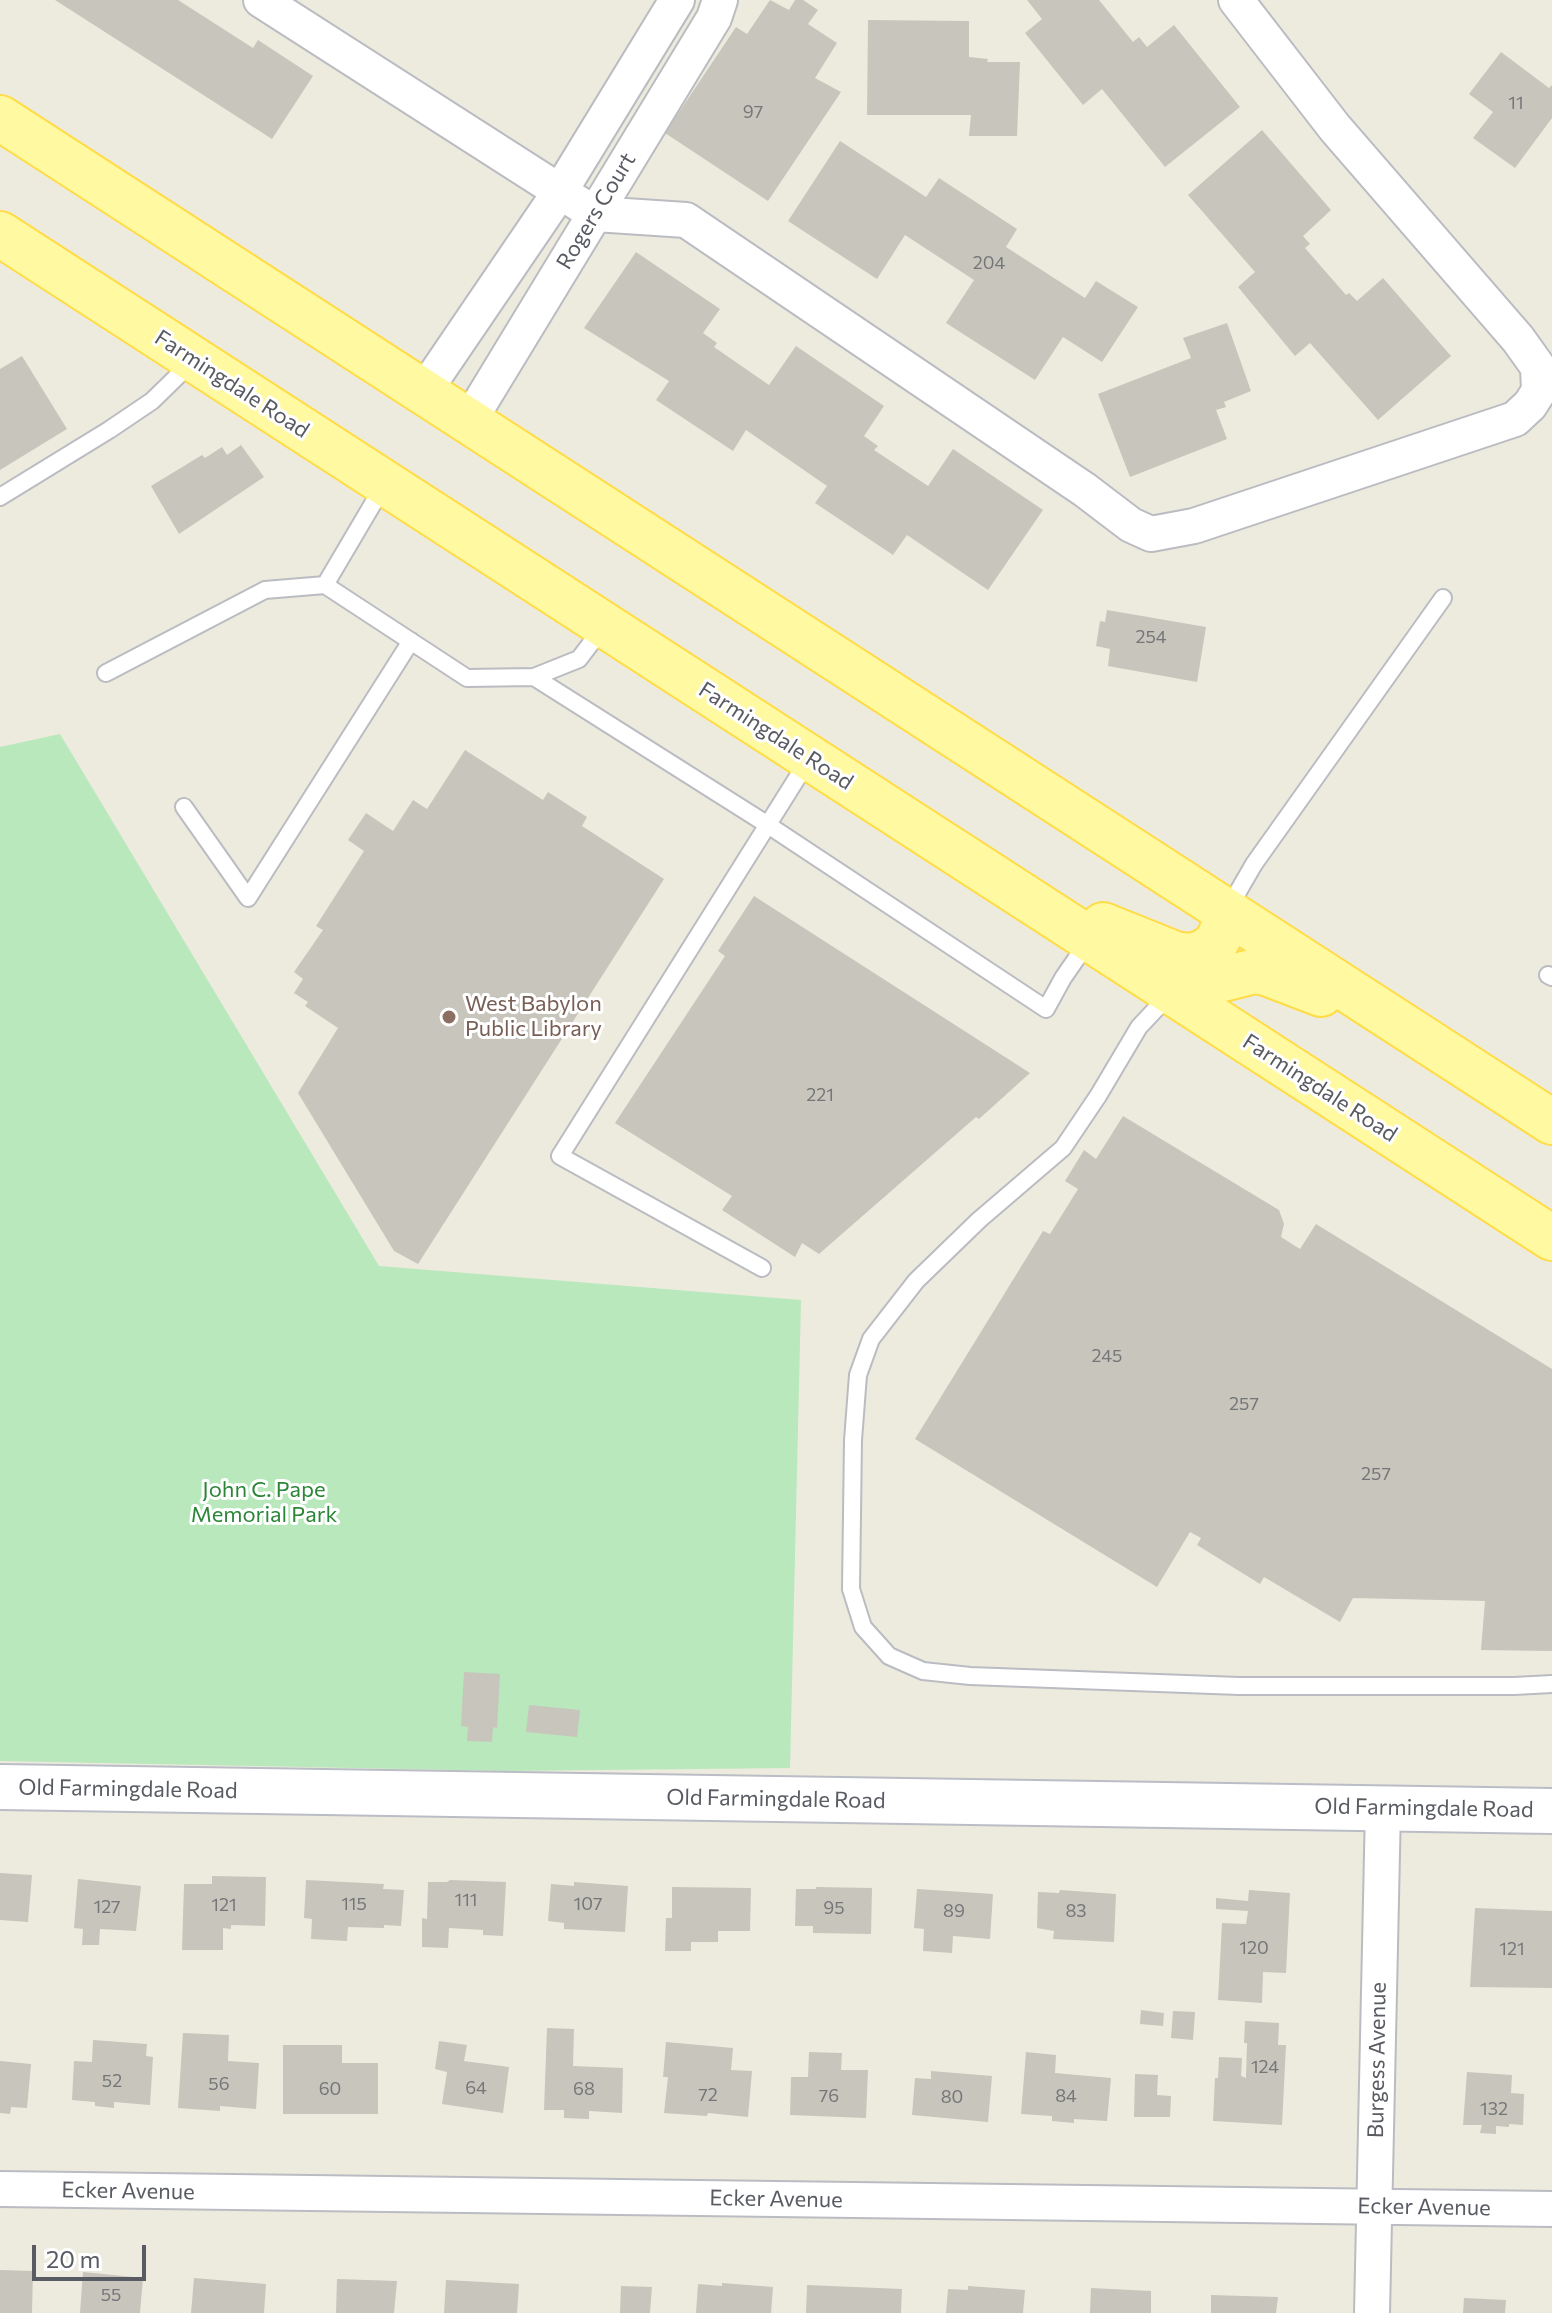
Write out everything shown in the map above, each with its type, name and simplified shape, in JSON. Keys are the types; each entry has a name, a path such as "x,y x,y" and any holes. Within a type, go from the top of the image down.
{"main road":[{"path":"0,118 19,136 469,421 1552,1122"},
{"name":"Farmingdale Road","path":"0,234 1552,1238"},
{"path":"1008,886 1175,954 1191,956 1215,944 1227,912"},
{"path":"1171,992 1255,971 1402,1025"}],"street":[{"path":"261,0 595,214 686,220 1085,490 1131,525 1151,534 1194,526 1515,419 1539,391 1538,367 1518,339 1335,128 1236,0"},
{"name":"Rogers Court","path":"423,393 559,193 677,0"},
{"name":"Rogers Court","path":"469,421 714,18 720,0"},
{"name":"Old Farmingdale Road","path":"0,1787 1552,1811"},
{"name":"Burgess Avenue","path":"1372,2313 1383,1808"},
{"name":"Ecker Avenue","path":"0,2189 1552,2209"}],"lane":[{"path":"0,497 152,401 194,360"},
{"path":"325,585 385,483"},
{"path":"106,673 265,590 325,585 467,678 534,677 579,659 604,625"},
{"path":"1227,912 1254,864 1443,598"},
{"path":"184,807 248,898 411,641"},
{"path":"534,677 768,825 1046,1009 1090,939"},
{"path":"762,1268 560,1156 810,758"},
{"path":"1171,992 1139,1027 1063,1148 979,1220 916,1281 871,1339 858,1375 853,1440 851,1589 863,1627 889,1656 923,1671 970,1676 1239,1686 1552,1684"}],"green space":[{"name":"John C. Pape Memorial Park","path":"60,734 379,1266 801,1300 790,1768 505,1771 0,1761 0,747"}],"building":[{"path":"55,0 178,0 253,48 258,40 313,76 272,139"},
{"path":"770,0 789,10 795,0 803,0 818,10 808,24 837,43 815,78 841,92 768,201 665,133 736,27 747,34"},
{"path":"1027,0 1099,0 1133,42 1139,37 1147,47 1174,25 1240,107 1165,167 1102,89 1083,105 1025,33 1042,19"},
{"path":"868,20 969,21 969,57 988,59 987,62 1020,62 1017,136 969,136 971,115 867,115"},
{"path":"1501,52 1549,88 1552,85 1552,118 1515,168 1473,138 1493,112 1469,94"},
{"path":"1262,130 1331,210 1303,236 1310,244 1305,248 1346,295 1349,293 1357,301 1383,278 1451,356 1378,420 1310,343 1295,356 1238,287 1255,272 1188,195"},
{"path":"840,141 926,197 939,178 1017,229 1006,247 1085,298 1096,281 1138,307 1102,362 1063,337 1035,380 946,323 974,280 905,235 877,279 788,221"},
{"path":"636,252 720,309 703,333 717,343 714,347 769,385 796,346 884,406 864,436 878,446 874,450 928,486 953,449 1043,510 988,590 907,535 893,555 815,503 827,486 746,430 733,451 656,400 669,381 584,328"},
{"path":"1227,323 1251,391 1224,402 1226,407 1216,410 1227,439 1130,477 1098,394 1191,358 1183,338"},
{"path":"22,356 67,429 0,470 0,369"},
{"path":"241,445 264,477 179,534 151,486 202,455 205,458 222,447 227,455"},
{"path":"1107,610 1206,627 1197,682 1108,666 1110,649 1096,646 1100,621 1105,622"},
{"name":"West Babylon Public Library","path":"465,750 543,800 548,792 587,817 582,826 664,879 418,1264 394,1251 298,1093 338,1028 305,1006 308,1002 294,993 303,979 294,972 323,930 316,926 364,851 348,840 366,813 393,831 413,800 427,809"},
{"path":"754,896 1030,1073 819,1254 802,1243 795,1257 722,1210 732,1196 615,1123 725,956 718,951"},
{"path":"1123,1116 1279,1210 1284,1224 1281,1237 1300,1249 1316,1224 1552,1369 1552,1651 1481,1650 1485,1601 1353,1598 1340,1622 1264,1577 1260,1584 1197,1545 1201,1538 1190,1532 1157,1587 915,1439 1043,1231 1050,1234 1078,1189 1065,1181 1084,1150 1096,1159"},
{"path":"464,1672 500,1674 497,1728 493,1727 492,1742 467,1741 468,1727 461,1726"},
{"path":"529,1705 580,1710 577,1737 526,1732"},
{"path":"0,1873 32,1875 28,1922 0,1920"},
{"path":"212,1876 266,1877 265,1926 231,1925 231,1929 223,1928 223,1950 182,1950 184,1884 212,1884"},
{"path":"78,1879 141,1886 136,1931 100,1929 99,1945 82,1945 83,1929 74,1928"},
{"path":"306,1880 384,1884 383,1889 404,1890 401,1926 348,1927 347,1941 311,1939 312,1919 304,1918"},
{"path":"428,1882 506,1882 503,1936 483,1935 483,1930 449,1928 448,1948 422,1947 422,1918 427,1919"},
{"path":"574,1882 628,1886 625,1932 564,1929 564,1923 548,1921 551,1884 574,1886"},
{"path":"672,1887 751,1888 750,1931 718,1931 718,1942 691,1942 691,1951 665,1951 666,1918 672,1918"},
{"path":"872,1888 871,1934 813,1933 813,1926 795,1926 796,1889"},
{"path":"917,1889 993,1894 990,1939 953,1936 952,1953 923,1951 924,1929 914,1928"},
{"path":"1060,1890 1116,1894 1114,1942 1053,1939 1054,1931 1037,1928 1038,1892 1059,1893"},
{"path":"1249,1890 1290,1893 1286,1973 1263,1972 1262,2003 1218,2000 1222,1923 1246,1924 1248,1911 1216,1909 1216,1898 1248,1901"},
{"path":"1475,1908 1552,1911 1552,1988 1470,1987"},
{"path":"1141,2010 1164,2013 1163,2026 1140,2024"},
{"path":"1173,2011 1195,2012 1193,2040 1171,2038"},
{"path":"1245,2021 1279,2023 1278,2045 1286,2045 1282,2125 1213,2121 1219,2057 1242,2058 1241,2076 1246,2078"},
{"path":"547,2028 574,2029 573,2066 623,2068 622,2113 589,2111 589,2119 564,2118 564,2110 544,2110"},
{"path":"183,2033 229,2035 228,2061 259,2063 256,2109 220,2106 220,2111 178,2108"},
{"path":"93,2040 147,2044 146,2056 153,2057 150,2105 114,2102 114,2108 72,2100 74,2061 92,2062"},
{"path":"439,2041 467,2045 464,2061 509,2067 503,2113 442,2104 447,2072 435,2069"},
{"path":"666,2042 733,2048 731,2070 752,2071 748,2117 664,2113 668,2077 663,2077"},
{"path":"283,2045 342,2045 342,2063 378,2063 378,2114 283,2114"},
{"path":"809,2052 842,2053 841,2070 868,2070 866,2118 790,2115 791,2077 808,2077"},
{"path":"1026,2052 1056,2055 1055,2073 1111,2078 1107,2121 1074,2119 1074,2123 1052,2121 1052,2116 1021,2114"},
{"path":"0,2061 31,2064 27,2108 11,2107 10,2114 0,2113"},
{"path":"931,2071 992,2076 988,2122 912,2115 915,2078 931,2079"},
{"path":"1467,2072 1512,2075 1511,2093 1524,2094 1523,2125 1496,2126 1496,2134 1480,2133 1482,2125 1463,2125"},
{"path":"1135,2074 1158,2075 1157,2095 1171,2096 1170,2117 1134,2117"},
{"path":"0,2270 33,2271 32,2313 0,2313"},
{"path":"83,2272 143,2278 140,2313 80,2313"},
{"path":"194,2278 266,2284 264,2313 191,2313"},
{"path":"337,2279 397,2281 394,2313 336,2313"},
{"path":"446,2280 519,2284 517,2313 444,2313"},
{"path":"722,2283 773,2287 771,2313 696,2313 698,2284 722,2286"},
{"path":"807,2285 902,2289 901,2313 806,2313"},
{"path":"621,2286 652,2287 650,2313 620,2313"},
{"path":"968,2286 1025,2290 1023,2313 946,2313 948,2289 968,2290"},
{"path":"1091,2288 1151,2291 1151,2313 1090,2313"},
{"path":"1211,2295 1278,2297 1276,2313 1211,2313"},
{"path":"1464,2298 1506,2300 1505,2313 1463,2313"}],"place":[{"name":"West Babylon Public Library","path":"449,1017"}]}
